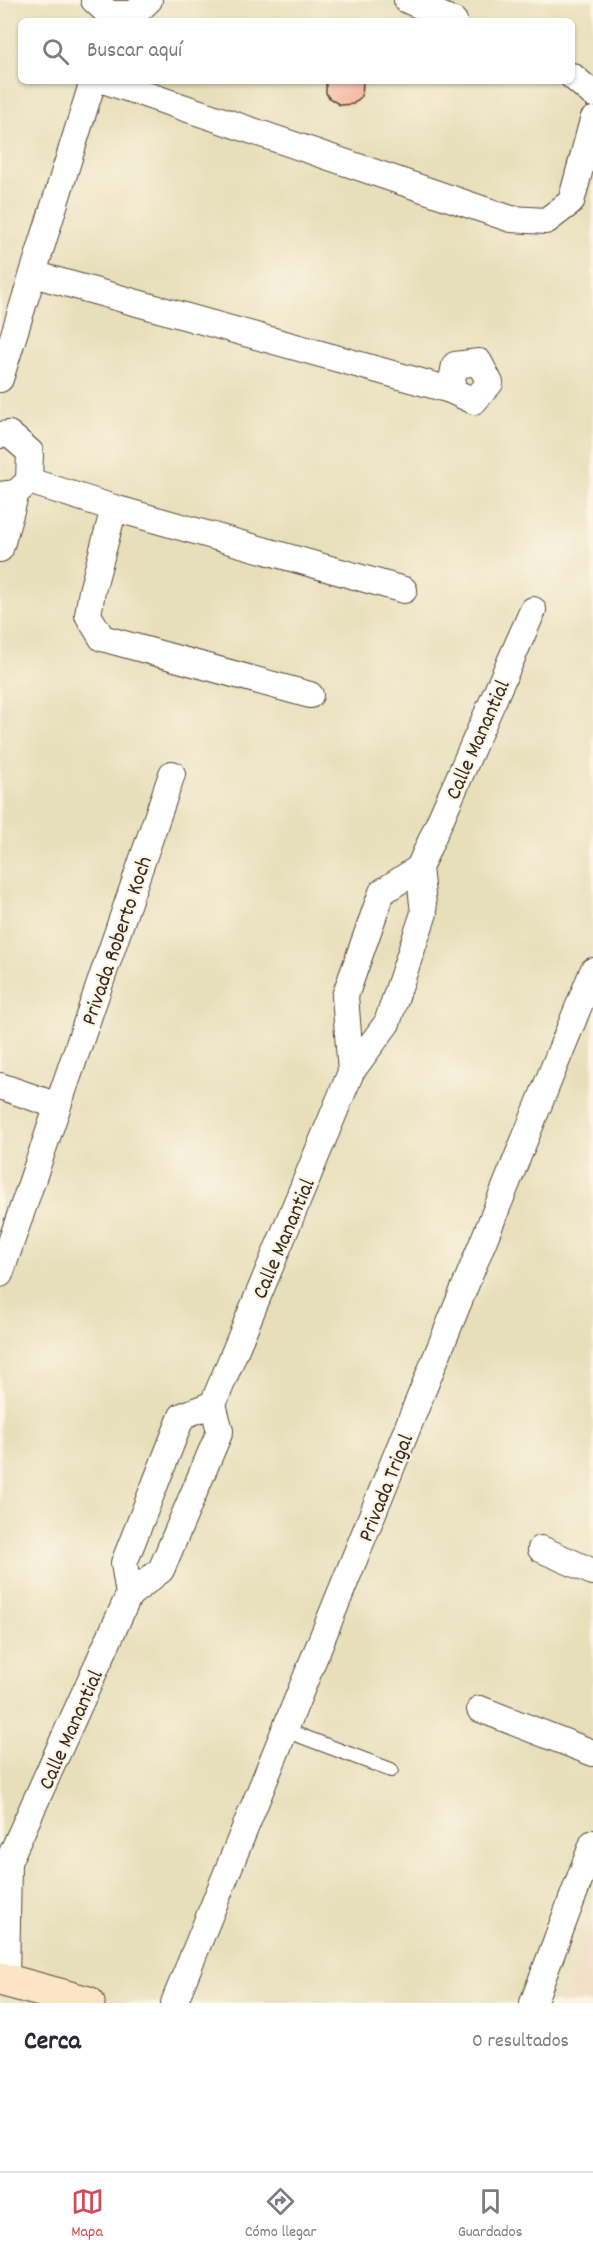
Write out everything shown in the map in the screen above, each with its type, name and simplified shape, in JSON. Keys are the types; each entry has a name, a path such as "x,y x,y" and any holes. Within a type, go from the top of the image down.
{"street":[{"path":"104,12 134,14 149,0"},
{"path":"407,0 447,18"},
{"path":"575,79 593,94"},
{"path":"0,379 92,84"},
{"path":"114,84 511,219 546,221 570,202 593,120"},
{"path":"33,274 450,390"},
{"path":"0,435 9,434 30,452 15,490 0,549"},
{"path":"15,490 114,508 404,590"},
{"path":"114,508 88,615 102,638 310,695"},
{"name":"Calle Manantial","path":"3,1980 4,1867 129,1595 161,1570 220,1431 213,1404 351,1072 387,1023 424,913 419,868 533,610"},
{"name":"Privada Roberto Koch","path":"0,1274 172,774"},
{"name":"Calle Manantial","path":"351,1072 345,996 382,892 419,868"},
{"name":"Privada Trigal","path":"174,2003 593,971"},
{"path":"0,1086 58,1106"},
{"path":"129,1595 124,1563 182,1416 213,1404"},
{"path":"542,1549 593,1572"},
{"path":"480,1709 593,1753"},
{"path":"533,2003 593,1843"},
{"path":"3,1980 88,2003"}],"lane":[{"path":"285,1730 391,1770"}],"shaded area":[{"path":"593,1919 593,2003 563,2003"}],"building":[{"path":"326,84 363,84 362,96 353,104 340,105 329,98 326,93"}]}
